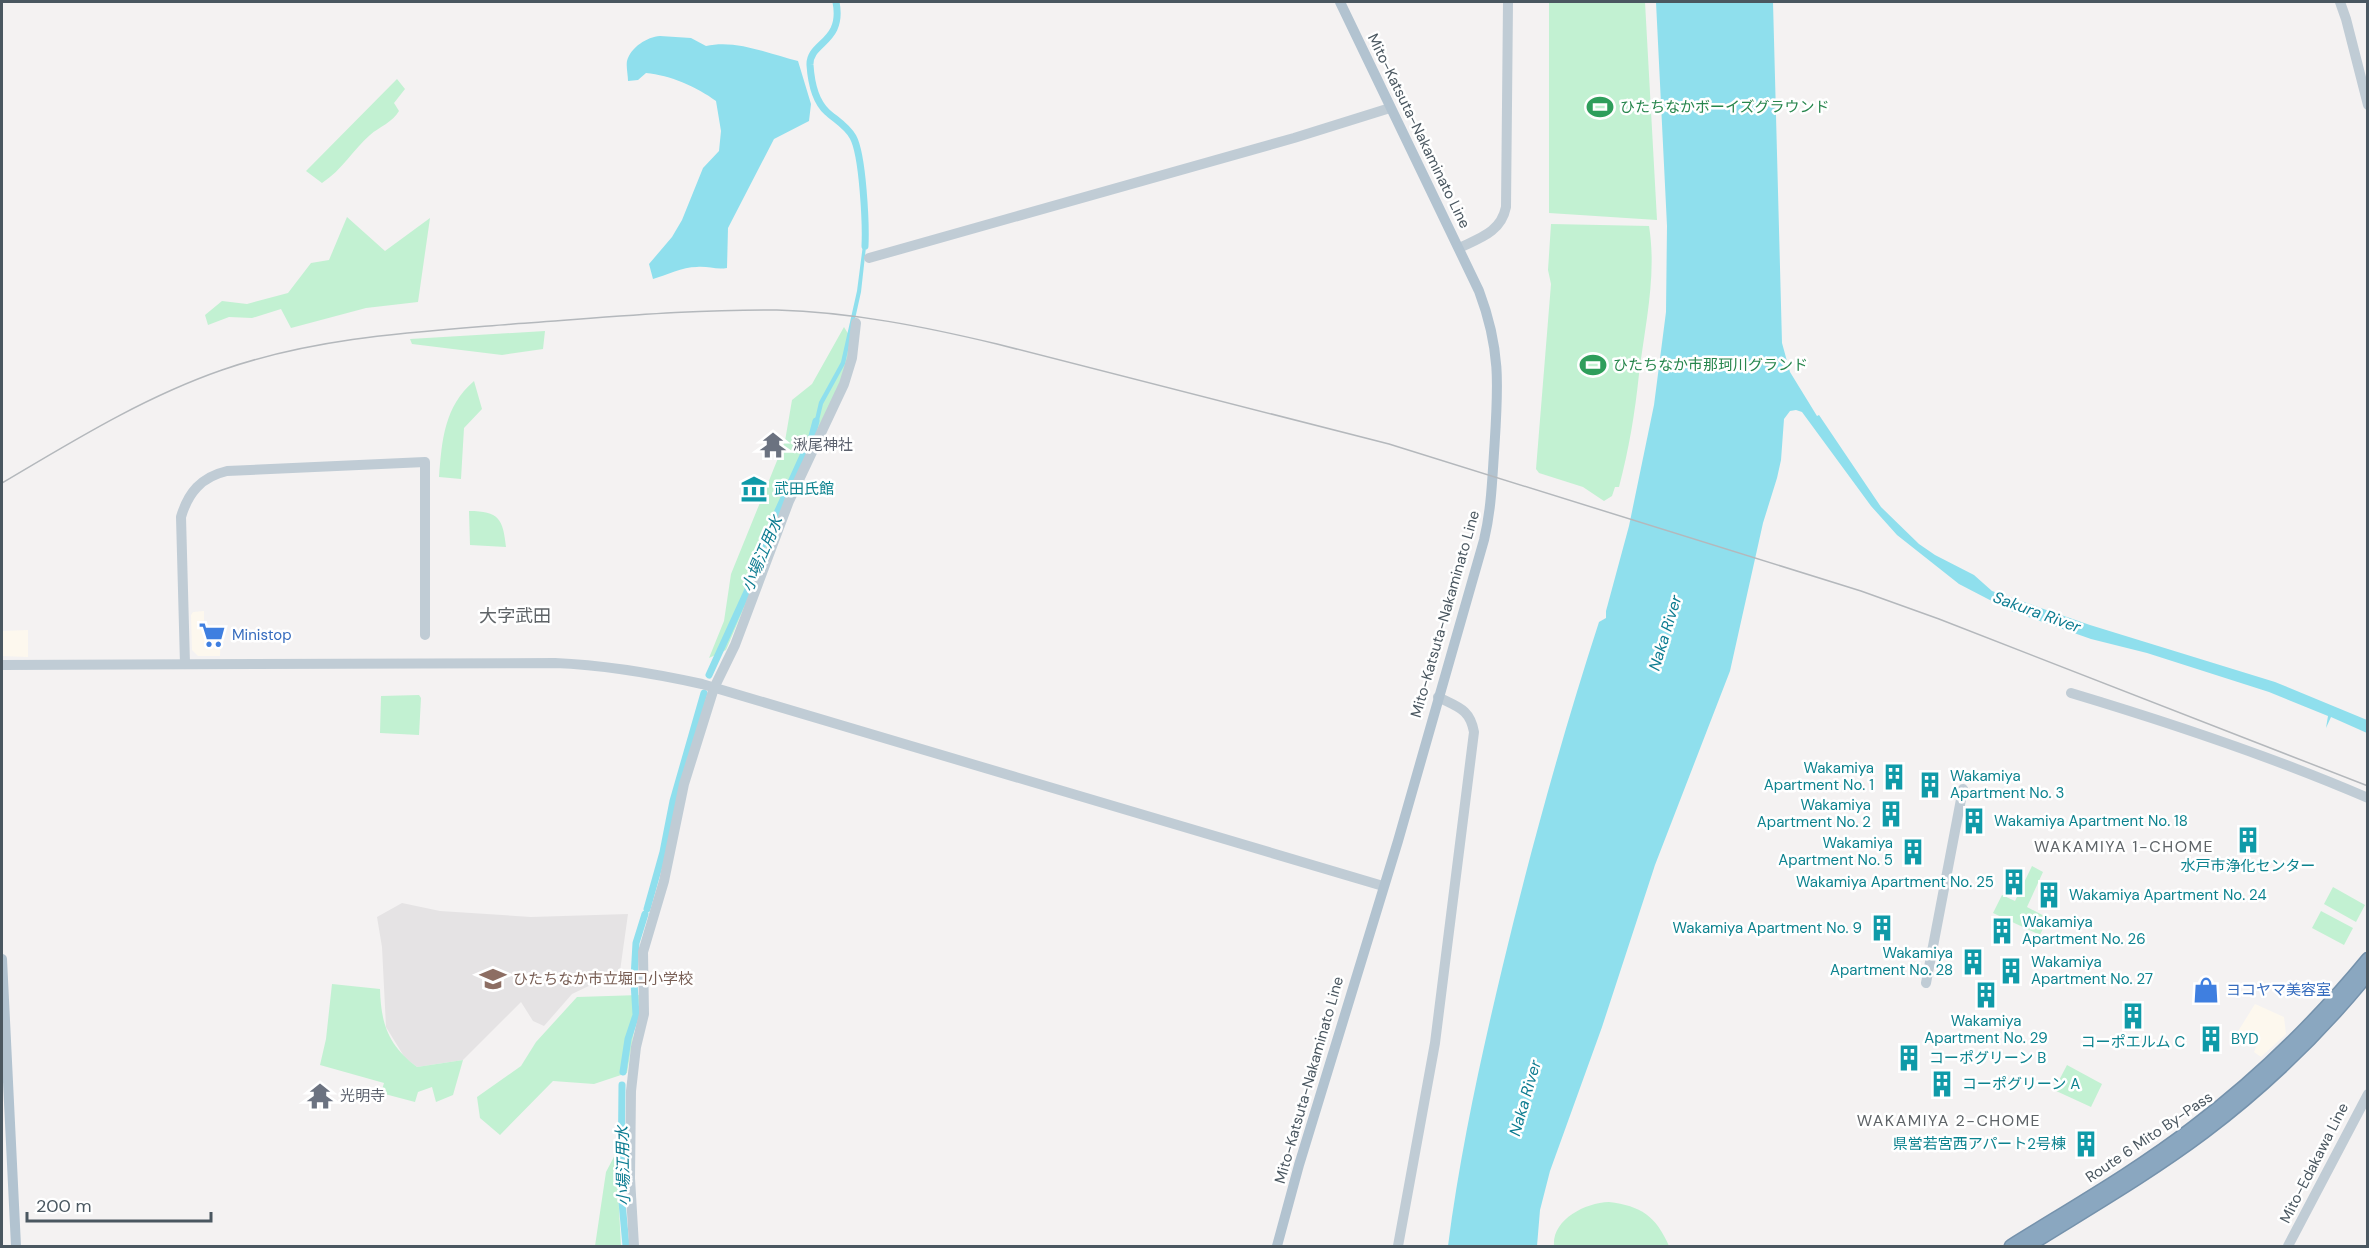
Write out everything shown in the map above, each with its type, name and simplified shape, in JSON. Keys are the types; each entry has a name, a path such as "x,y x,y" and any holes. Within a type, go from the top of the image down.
{"highway":[{"name":"Route 6 Mito By-Pass","path":"2011,1246 2160,1151 2233,1097 2282,1054 2329,1005 2367,959"},
{"name":"Route 6 Mito By-Pass","path":"2028,1246 2175,1153 2213,1125 2255,1091 2317,1033 2367,975"}],"main road":[{"name":"Mito-Katsuta-Nakaminato Line","path":"1277,1246 1488,522 1498,382 1496,348 1488,314 1459,248 1340,2"},
{"path":"2,959 6,1129 16,1246"}],"street":[{"path":"1459,248 1492,231 1504,217 1506,207 1508,2"},
{"path":"2340,2 2367,105"},
{"path":"869,258 1294,138 1390,108"},
{"path":"634,1246 630,1178 631,1091 636,1047 644,1014 643,952 664,881 684,784 714,688 735,645 755,595 778,526 844,384 852,358 856,323"},
{"path":"185,664 181,517 187,499 198,486 211,477 227,471 425,462 425,635"},
{"path":"2,665 586,664 648,672 714,688 1383,886"},
{"path":"2071,693 2189,729 2312,774 2367,798"},
{"path":"1398,1246 1435,1043 1464,827 1474,732 1472,720 1466,711 1438,697"},
{"path":"1926,983 1964,789"},
{"name":"Mito-Edakawa Line","path":"2288,1246 2367,1094"}],"shaded area":[{"path":"204,611 204,628 221,628 220,656 198,656 192,650 191,615 193,612"},
{"path":"28,630 28,657 2,656 2,631"},
{"name":"ひたちなか市立堀口小学校","path":"402,903 440,911 531,917 628,914 620,971 572,994 544,1026 533,1021 521,1002 463,1060 417,1067 405,1058 386,1027 382,947 377,917"},
{"path":"2255,1004 2284,1017 2286,1034 2261,1057 2254,1052 2256,1047 2237,1033"}],"green space":[{"name":"ひたちなかボーイズグラウンド","path":"1549,2 1645,2 1657,220 1549,213"},
{"path":"397,79 405,89 394,103 399,111 393,118 370,135 336,172 322,183 306,171"},
{"path":"347,217 385,251 430,218 418,302 366,308 291,328 281,309 252,318 229,317 208,325 205,315 222,301 247,304 288,293 311,263 329,260"},
{"name":"ひたちなか市那珂川グランド","path":"1551,224 1649,226 1651,281 1634,417 1619,487 1615,487 1612,496 1604,501 1583,487 1539,473 1536,469 1551,284 1548,270"},
{"path":"844,327 852,340 846,368 726,650 709,658 724,621 731,574 785,441 792,400 812,384"},
{"path":"545,331 543,349 502,355 412,344 410,339"},
{"path":"474,381 482,409 464,428 461,479 439,477 446,425 456,402"},
{"path":"469,511 479,511 498,518 506,547 470,545"},
{"path":"419,695 421,698 419,735 380,733 381,696"},
{"path":"2032,866 2043,872 2027,907 2048,918 2040,935 1993,913 2002,895 2015,901"},
{"path":"2333,887 2365,905 2356,922 2324,904"},
{"path":"2321,911 2353,928 2344,945 2312,928"},
{"path":"332,984 380,989 382,1013 388,1033 399,1050 417,1067 463,1060 453,1095 436,1102 432,1087 418,1092 415,1102 381,1093 384,1083 320,1065 326,1039"},
{"path":"640,995 627,1073 594,1084 553,1081 500,1135 480,1118 477,1097 521,1066 536,1042 577,997"},
{"path":"2067,1065 2102,1084 2091,1107 2054,1090"},
{"path":"616,1153 621,1246 595,1246 606,1172"},
{"path":"1609,1202 1630,1206 1646,1214 1659,1227 1669,1246 1554,1246 1558,1228 1571,1215 1590,1206"}],"water":[{"path":"1656,2 1773,2 1782,343 1790,372 1817,416 1819,415 1881,507 1919,544 1974,575 1992,591 2090,625 2275,682 2367,720 2367,733 2331,717 2326,728 2328,716 2269,692 2147,653 2091,639 2011,611 1959,584 1897,535 1871,506 1802,412 1790,411 1784,419 1781,460 1763,523 1730,671 1655,865 1602,1027 1550,1171 1540,1210 1537,1246 1448,1246 1471,1107 1513,925 1572,708 1599,622 1606,618 1629,526 1654,405 1666,312 1667,226"},
{"path":"660,36 691,38 706,46 729,44 741,46 798,61 811,104 809,121 774,139 728,228 727,268 691,267 653,279 649,264 672,237 682,220 703,168 719,151 721,131 716,101 700,91 683,82 655,74 646,73 638,80 628,81 627,61 632,51 645,41"},
{"path":"864,237 867,238 861,292 845,364 823,404 817,429 813,428 819,402 841,362 857,291"}],"waterway":[{"name":"小場江用水","path":"836,2 835,26 811,57 810,65 814,90 819,102 848,130 856,146 863,190 865,246"},
{"name":"小場江用水","path":"709,675 756,572 762,546 812,436 816,421"},
{"name":"小場江用水","path":"647,909 663,852 673,801 704,693"},
{"name":"小場江用水","path":"634,978 636,943 645,914"},
{"name":"小場江用水","path":"623,1072 628,1039 636,1015 634,982"},
{"name":"小場江用水","path":"622,1085 621,1191 626,1246"}],"railway":[{"path":"2,483 109,421 193,381 258,359 330,343 403,333 678,312 777,310 860,317 916,326 997,344 1389,444 1861,591 1939,619 2368,786"}],"place":[{"name":"ひたちなかボーイズグラウンド","path":"1600,107"},
{"name":"ひたちなか市那珂川グランド","path":"1593,365"},
{"name":"湫尾神社","path":"773,445"},
{"name":"武田氏館","path":"754,489"},
{"name":"Ministop","path":"212,635"},
{"name":"Wakamiya Apartment No. 1","path":"1894,777"},
{"name":"Wakamiya Apartment No. 3","path":"1930,785"},
{"name":"Wakamiya Apartment No. 2","path":"1891,814"},
{"name":"Wakamiya Apartment No. 18","path":"1974,821"},
{"name":"水戸市浄化センター","path":"2248,840"},
{"name":"Wakamiya Apartment No. 5","path":"1913,852"},
{"name":"Wakamiya Apartment No. 25","path":"2014,882"},
{"name":"Wakamiya Apartment No. 24","path":"2049,895"},
{"name":"Wakamiya Apartment No. 9","path":"1882,928"},
{"name":"Wakamiya Apartment No. 26","path":"2002,931"},
{"name":"Wakamiya Apartment No. 28","path":"1973,962"},
{"name":"Wakamiya Apartment No. 27","path":"2011,971"},
{"name":"ひたちなか市立堀口小学校","path":"493,979"},
{"name":"ヨコヤマ美容室","path":"2206,990"},
{"name":"Wakamiya Apartment No. 29","path":"1986,995"},
{"name":"コーポエルム C","path":"2133,1016"},
{"name":"BYD","path":"2211,1039"},
{"name":"コーポグリーン B","path":"1909,1058"},
{"name":"コーポグリーン A","path":"1942,1084"},
{"name":"光明寺","path":"320,1096"},
{"name":"県営若宮西アパート2号棟","path":"2086,1144"}],"district":[{"name":"大字武田","path":"515,616"},
{"name":"WAKAMIYA 1-CHOME","path":"2124,846"},
{"name":"WAKAMIYA 2-CHOME","path":"1949,1120"}],"water label":[{"name":"Sakura River","path":"2037,612"},
{"name":"Naka River","path":"1665,633"},
{"name":"Naka River","path":"1525,1098"}]}
